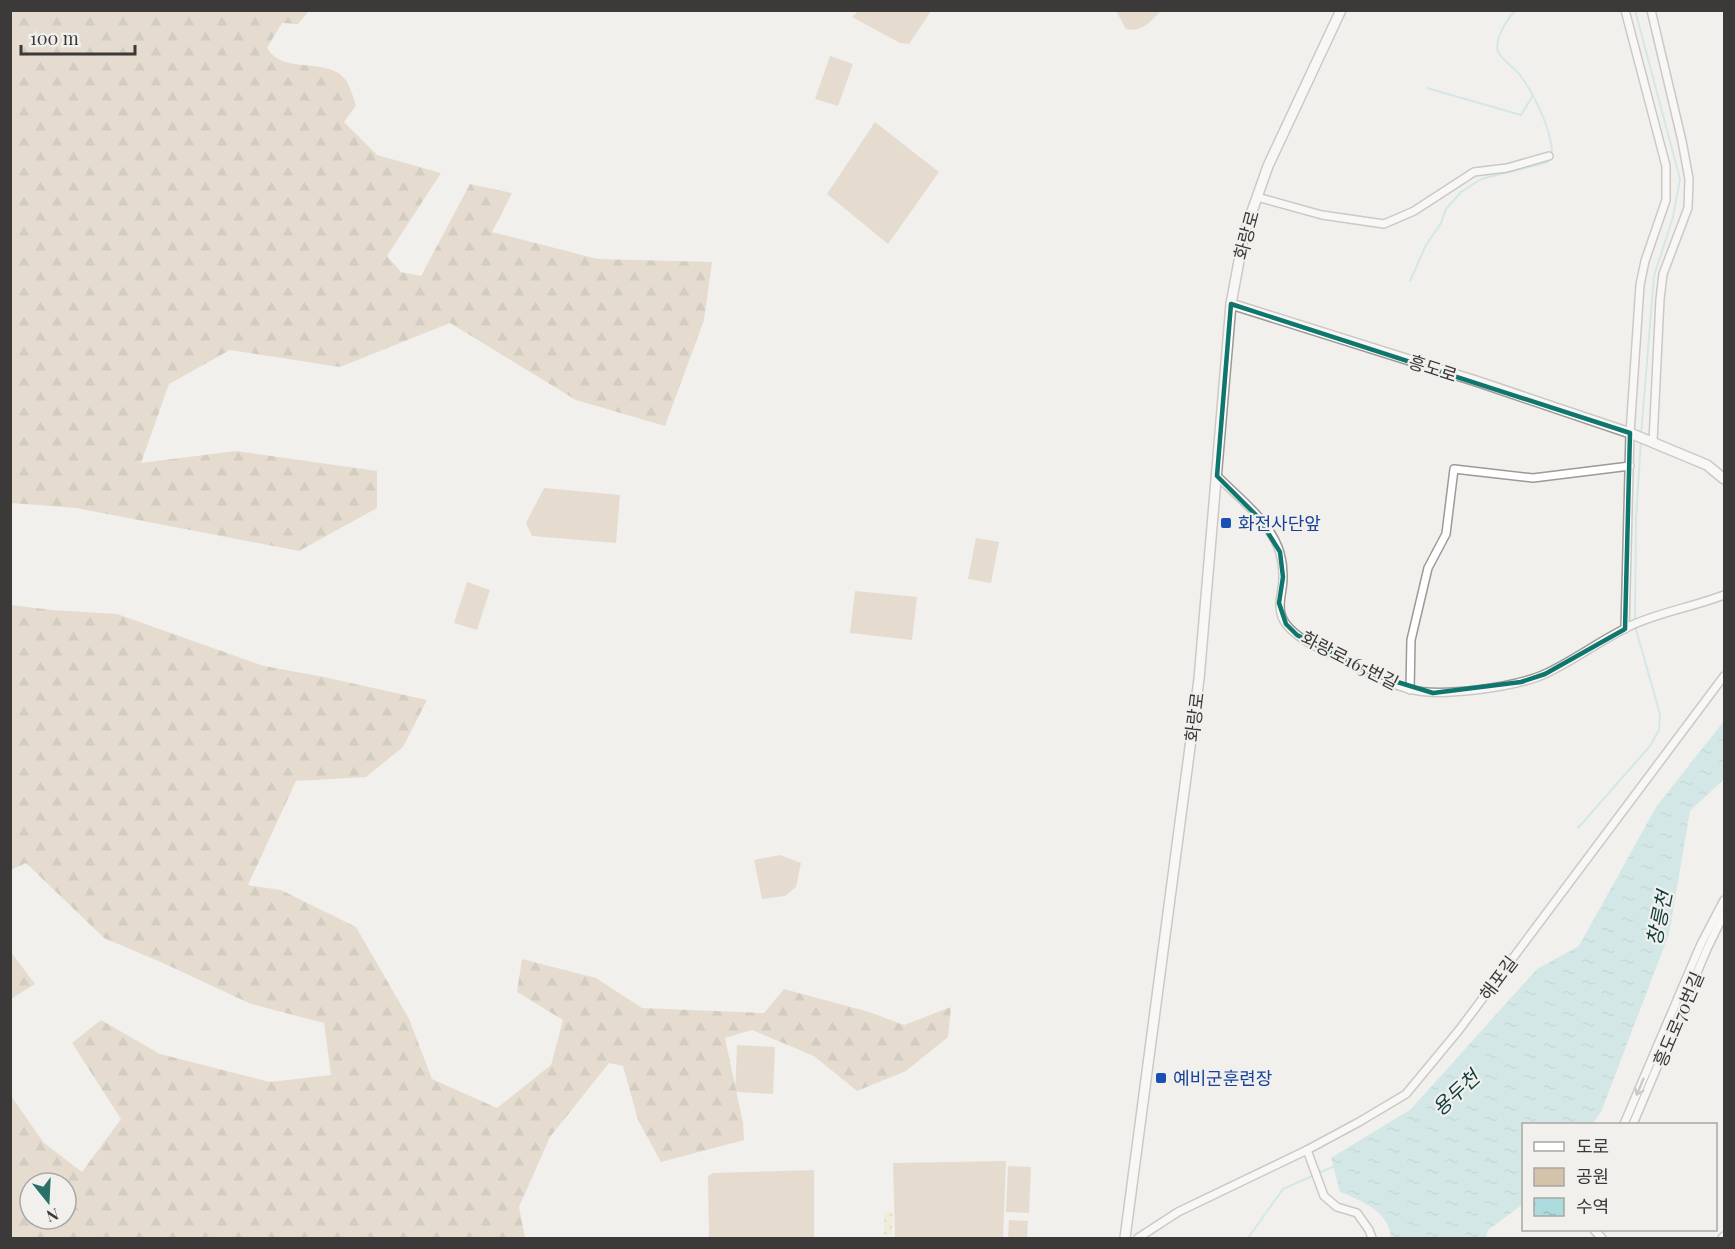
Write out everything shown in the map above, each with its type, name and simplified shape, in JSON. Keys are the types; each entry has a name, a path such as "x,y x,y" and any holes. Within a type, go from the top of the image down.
{"main road":[{"name":"화랑로","path":"1125,1239 1198,679 1231,304 1244,234 1268,166 1341,10"},
{"name":"흥도로","path":"1231,304 1464,377 1652,441"},
{"path":"1652,441 1707,465 1725,480"}],"street":[{"path":"1625,10 1666,166 1666,200 1645,261 1640,285 1630,466 1628,627"},
{"path":"1651,10 1689,179 1688,208 1663,274 1652,441"},
{"name":"화랑로","path":"1257,197 1322,215 1384,224 1413,211 1474,172 1507,168 1549,156"},
{"name":"화랑로165번길","path":"1410,690 1411,640 1428,567 1446,534 1454,469 1533,478 1630,466"},
{"name":"화랑로165번길","path":"1217,476 1258,517 1280,552 1283,576 1279,603 1280,613 1286,624 1297,635 1368,673 1410,690 1433,693 1475,690 1521,682 1545,674 1628,627 1658,615 1725,595"},
{"name":"해포길","path":"1138,1239 1178,1212 1307,1150 1406,1094 1459,1030 1725,676"},
{"path":"1625,1123 1701,944 1725,900"},
{"name":"흥도로70번길","path":"1634,1123 1707,949 1725,914"},
{"path":"1307,1150 1324,1196 1337,1207 1357,1213 1369,1230 1372,1239"}],"highlighted area":[{"path":"1231,304 1630,433 1625,629 1545,674 1521,682 1433,693 1368,673 1297,635 1286,624 1279,603 1283,577 1280,552 1258,517 1217,476"}],"green space":[{"path":"10,11 309,11 298,24 282,23 267,48 282,61 322,67 341,75 356,105 344,122 377,155 441,173 387,256 401,272 421,276 470,184 512,193 492,232 598,259 712,262 704,320 665,426 576,400 450,323 340,367 230,350 169,384 141,463 236,451 377,471 377,508 299,551 76,508 11,503"},
{"path":"858,11 931,11 909,44 900,43 852,17"},
{"path":"1116,11 1161,11 1146,25 1132,30 1126,29"},
{"path":"830,56 853,64 838,106 815,99"},
{"path":"875,122 939,172 888,244 827,194"},
{"path":"544,488 620,495 616,543 532,536 526,523"},
{"path":"976,538 999,542 991,583 968,579"},
{"path":"467,582 490,590 477,630 454,623"},
{"path":"855,591 917,597 912,640 850,633"},
{"path":"11,605 117,614 264,666 427,700 403,747 366,777 296,781 248,885 281,890 356,927 409,1019 432,1079 497,1108 551,1065 563,1020 517,992 522,959 596,978 642,1008 764,1013 784,989 869,1012 904,1025 951,1007 948,1037 906,1071 857,1091 814,1056 752,1030 725,1038 743,1123 744,1140 661,1162 638,1120 623,1066 609,1063 550,1137 519,1207 525,1238 11,1238 11,1096 44,1143 82,1172 121,1119 72,1043 101,1020 160,1054 270,1082 331,1075 324,1023 251,1004 104,938 26,863 11,870"},
{"path":"780,855 801,863 796,887 785,896 762,899 754,860"},
{"path":"10,951 35,984 11,999 10,999"},
{"path":"737,1045 775,1047 773,1094 735,1092"},
{"path":"1006,1161 1003,1238 895,1238 893,1163"},
{"path":"1008,1166 1031,1167 1029,1213 1006,1212"},
{"path":"814,1170 814,1238 709,1238 708,1176 713,1173"},
{"path":"1009,1220 1028,1221 1027,1238 1008,1238"}],"sand":[{"path":"884,1212 893,1212 892,1235 884,1235"}],"water":[{"name":"창릉천","path":"1724,721 1724,779 1690,811 1669,934 1601,1112 1593,1123 1522,1123 1522,1205 1488,1230 1486,1238 1391,1238 1389,1229 1380,1214 1365,1203 1340,1192 1331,1158 1411,1109 1537,969 1579,946 1656,807"}],"waterway":[{"path":"1410,281 1446,209 1461,192 1481,179 1541,164 1547,162 1552,156 1546,125 1537,103 1520,75 1498,51 1500,35 1516,10"},
{"path":"1635,10 1680,179 1673,217 1654,276 1641,435"},
{"path":"1427,88 1521,115 1532,97"},
{"path":"1635,621 1636,518 1641,440"},
{"path":"1578,828 1650,746 1659,730 1660,714 1635,626"},
{"name":"용두천","path":"1248,1238 1283,1189 1335,1166"}],"place":[{"name":"화전사단앞","path":"1226,523"},
{"name":"예비군훈련장","path":"1161,1078"}]}
